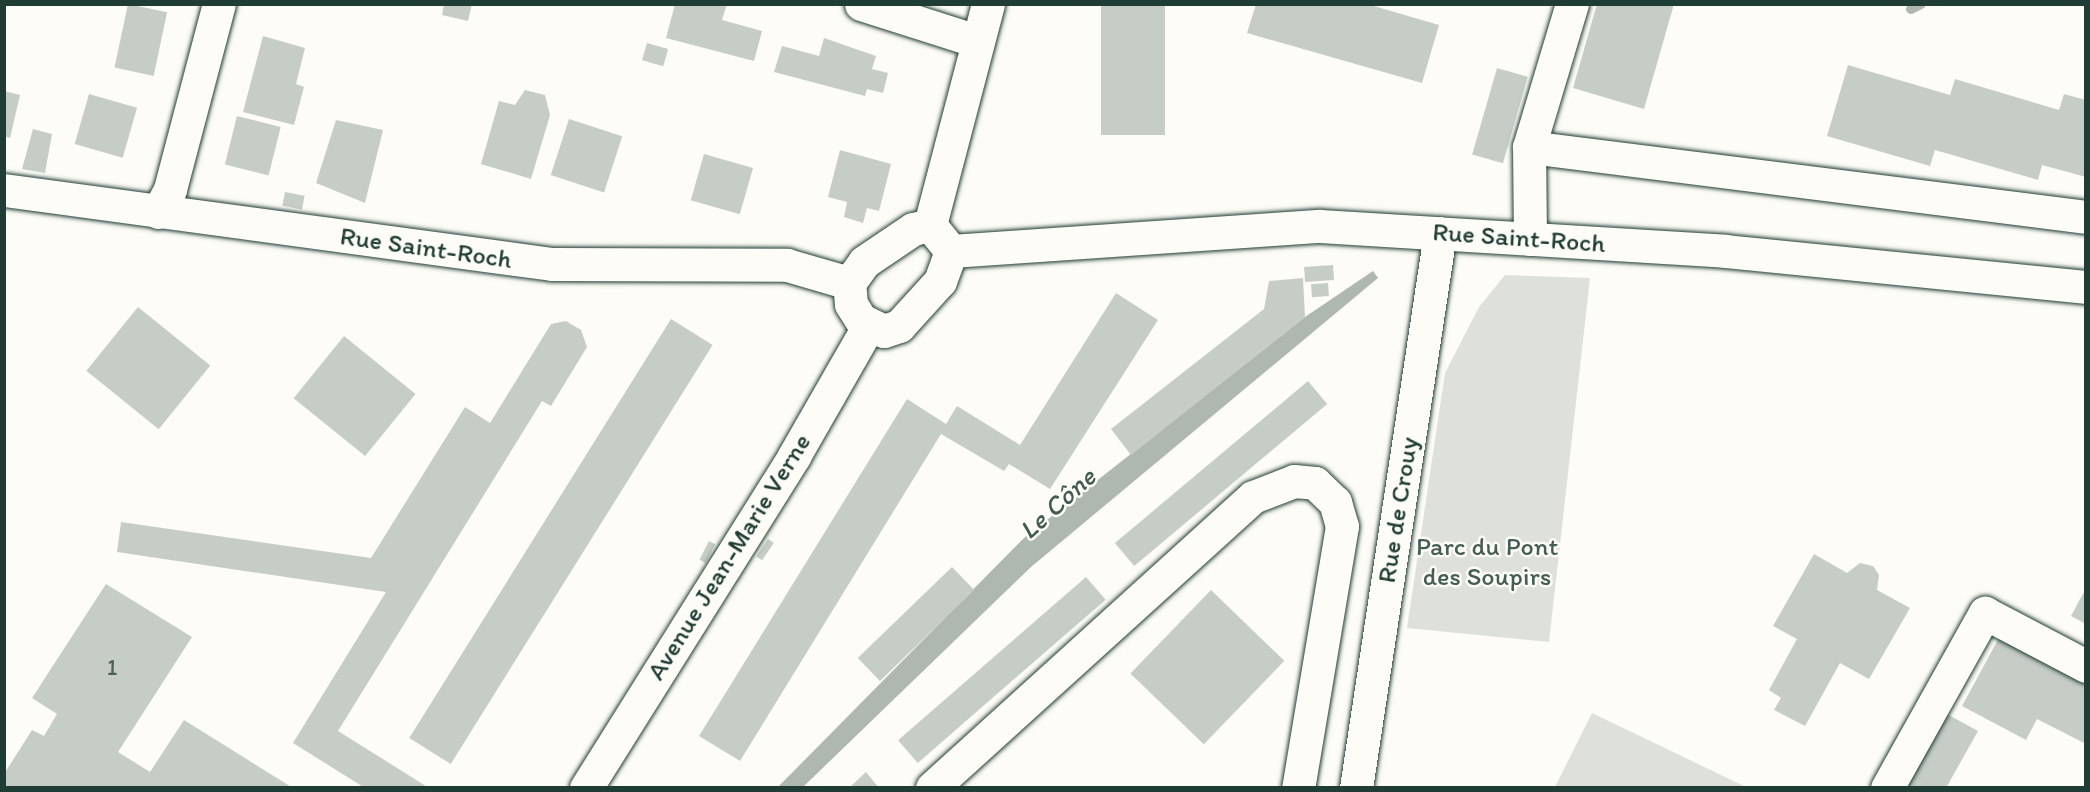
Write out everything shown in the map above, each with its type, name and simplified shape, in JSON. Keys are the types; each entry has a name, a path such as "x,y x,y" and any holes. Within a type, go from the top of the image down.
{"street":[{"path":"158,212 170,189 219,4"},
{"path":"861,4 977,41"},
{"path":"930,225 988,4"},
{"path":"1530,239 1529,147 1572,4"},
{"path":"1529,147 2085,217"},
{"name":"Rue Saint-Roch","path":"4,190 552,264 787,265 849,283"},
{"path":"930,225 951,251 940,281 899,326 884,331 869,325 852,304 849,283 884,245 930,225"},
{"name":"Rue Saint-Roch","path":"951,251 1320,226 1725,251 2085,287"},
{"name":"Rue de Crouy","path":"1356,788 1440,233"},
{"name":"Avenue Jean-Marie Verne","path":"586,788 794,456 869,325"},
{"path":"932,788 1253,497 1294,482 1315,483 1335,502 1342,526 1298,788"},
{"path":"1887,788 1985,613 2085,666"}],"green space":[{"name":"Parc du Pont des Soupirs","path":"1505,275 1590,278 1549,642 1407,628 1445,373 1479,307"},
{"path":"1592,713 1746,787 1555,787"}],"shaded area":[{"name":"Le Cône","path":"1373,271 1378,278 1031,567 803,787 777,788 1024,538 1305,317"}],"building":[{"path":"128,4 167,12 154,76 114,68"},
{"path":"444,4 472,4 468,21 442,15"},
{"path":"675,4 727,4 722,20 762,31 754,61 666,38"},
{"path":"1101,4 1165,4 1165,135 1101,135"},
{"path":"1256,4 1367,4 1439,25 1422,83 1247,33"},
{"path":"1597,4 1674,4 1644,109 1573,88"},
{"path":"263,36 305,48 296,84 304,87 294,125 243,112"},
{"path":"824,38 876,56 872,69 888,73 883,93 867,89 865,96 774,72 782,46 819,56"},
{"path":"647,43 668,49 663,66 642,60"},
{"path":"1848,65 1950,95 1955,79 2059,110 2064,94 2086,100 2086,177 2042,165 2038,180 1935,150 1930,166 1827,136"},
{"path":"1497,68 1528,77 1503,163 1472,155"},
{"path":"525,90 545,95 550,115 531,179 481,164 499,101 515,105"},
{"path":"4,91 20,95 10,138 4,136"},
{"path":"89,94 137,108 123,158 75,144"},
{"path":"237,116 281,127 269,175 225,165"},
{"path":"569,119 622,136 604,192 551,175"},
{"path":"336,120 383,130 365,203 316,183"},
{"path":"33,129 52,134 45,173 22,169"},
{"path":"840,150 891,164 879,211 867,208 863,223 844,217 847,202 828,197"},
{"path":"704,154 753,168 740,214 691,200"},
{"path":"285,192 305,196 302,210 282,206"},
{"path":"1333,265 1334,280 1305,282 1304,267"},
{"path":"1303,278 1305,317 1131,455 1111,429 1264,309 1269,281"},
{"path":"1328,283 1329,296 1312,297 1311,284"},
{"path":"1116,293 1158,320 1050,489 1009,464 1004,471 941,434 740,761 699,736 907,399 946,424 957,406 1020,445"},
{"path":"138,307 210,366 159,429 86,371"},
{"path":"671,319 713,345 451,764 409,738"},
{"path":"566,321 581,330 587,347 551,406 542,401 338,731 429,788 365,788 293,743 386,592 117,552 121,522 371,558 465,407 490,423 551,324"},
{"path":"344,336 415,394 365,456 294,398"},
{"path":"1308,381 1327,404 1134,566 1115,543"},
{"path":"768,539 774,543 762,560 756,556"},
{"path":"709,541 715,544 706,563 699,560"},
{"path":"1814,554 1847,573 1860,563 1873,566 1879,575 1877,590 1910,608 1869,679 1840,663 1805,726 1774,710 1781,698 1769,690 1797,639 1773,626"},
{"path":"952,567 974,590 880,681 858,658"},
{"path":"1086,577 1106,600 918,763 898,740"},
{"path":"106,584 192,637 118,752 150,772 184,720 293,788 4,788 4,774 32,730 44,736 57,714 32,698"},
{"path":"2086,588 2086,624 2071,616"},
{"path":"1211,590 1284,661 1204,744 1130,673"},
{"path":"2000,636 2086,682 2086,744 2037,719 2026,740 1962,706"},
{"path":"1945,713 1978,731 1946,788 1903,788"},
{"path":"866,772 879,788 849,788"}],"waterway":[{"name":"Le Cône","path":"1911,9 1921,4"}]}
